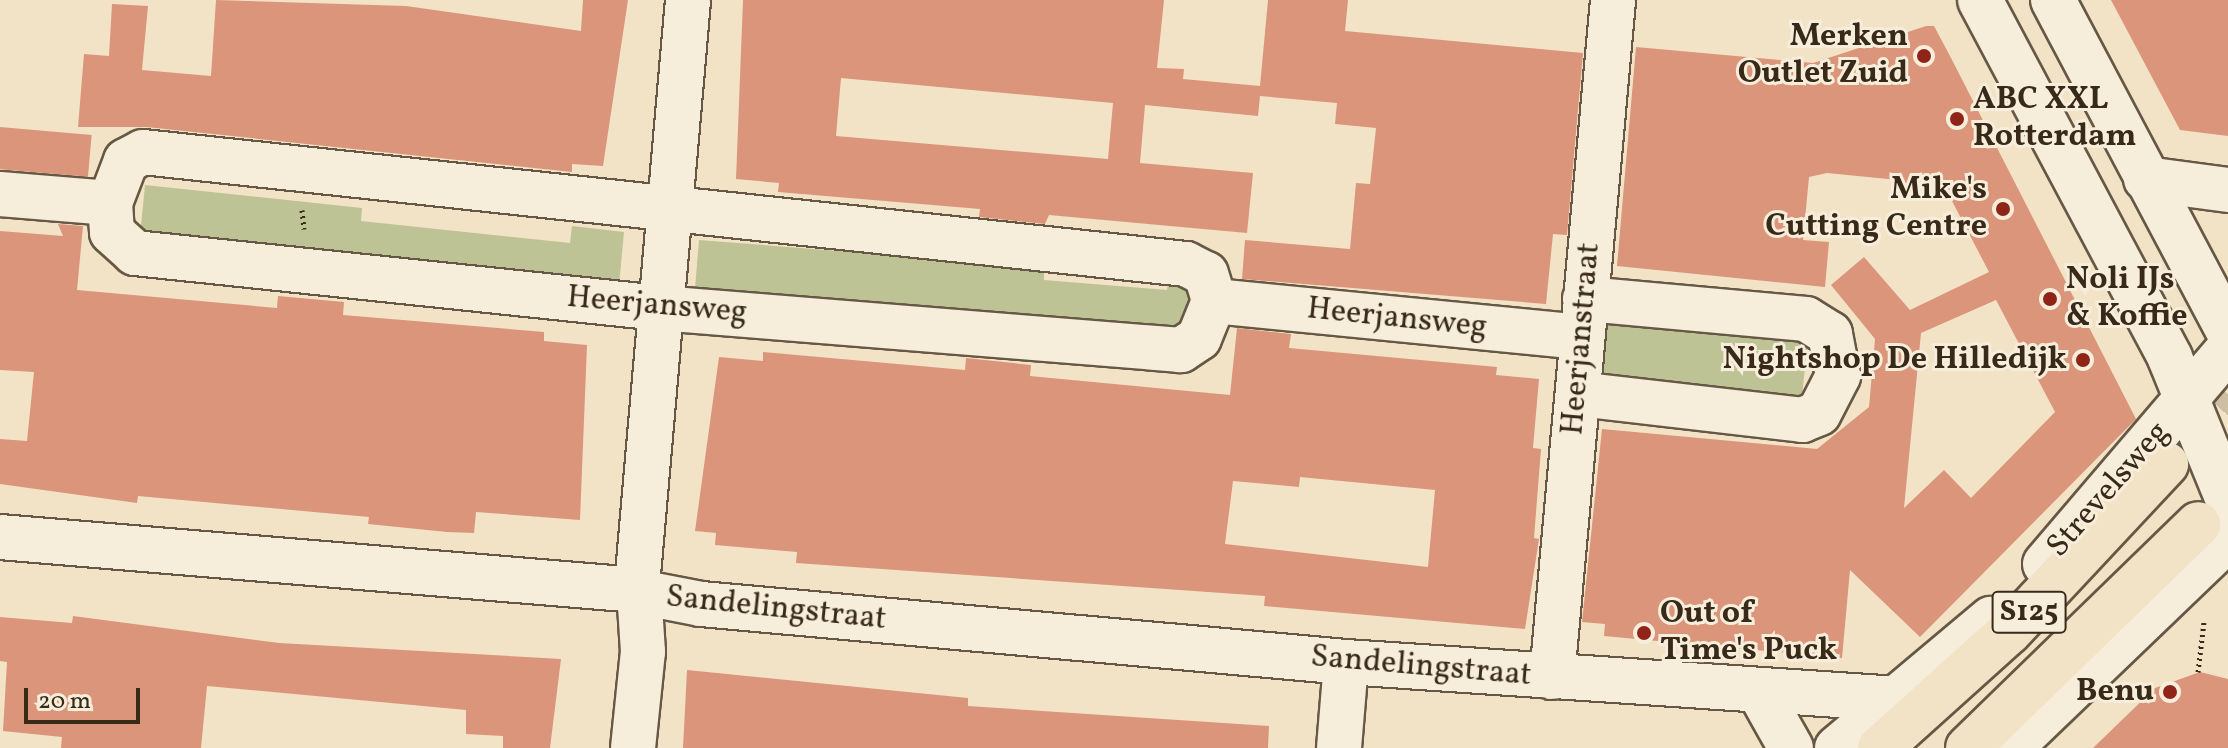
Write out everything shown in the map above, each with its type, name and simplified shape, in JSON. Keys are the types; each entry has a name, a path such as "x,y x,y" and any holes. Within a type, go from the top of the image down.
{"main road":[{"name":"Strevelsweg","path":"1880,748 2009,632 2166,464"},
{"name":"S125","path":"1968,748 2218,521"}],"street":[{"path":"633,748 660,308 688,0"},
{"name":"Heerjanstraat","path":"1552,677 1613,0"},
{"path":"1980,0 2208,390 2220,451 2218,521 2010,748"},
{"path":"2053,0 2228,330"},
{"path":"0,194 110,203 126,161 143,152 669,213 1186,264 1206,274 1214,301"},
{"path":"2146,179 2228,190"},
{"name":"Heerjansweg","path":"110,203 112,232 135,253 660,308 1181,350 1199,338 1214,301 1583,318 1806,319 1830,334 1838,376 1819,413 1802,420 1578,394"},
{"name":"Strevelsweg","path":"1837,748 1980,631 2208,390 2228,350"},
{"name":"Sandelingstraat","path":"0,537 641,594 1346,662 1760,693 1897,699"},
{"path":"1339,748 1346,662"},
{"path":"1760,693 1791,748"}],"path":[{"path":"306,171 300,227 338,238 340,275"},
{"path":"2198,672 2206,607"}],"green space":[{"path":"145,185 362,208 361,221 570,243 572,226 624,232 618,296 139,246"},
{"path":"699,240 1044,267 1044,280 1167,290 1169,277 1192,279 1187,339 1007,314 770,295 694,301"},
{"path":"1607,319 1808,340 1801,408 1600,387"}],"building":[{"path":"216,0 406,6 581,31 583,0 628,0 603,166 572,164 572,172 146,127 78,127 84,54 109,56 112,4 148,6 142,70 211,76"},
{"path":"743,0 1164,0 1157,68 1184,69 1183,79 1260,86 1268,0 1348,0 1345,31 1583,53 1567,235 1553,234 1546,304 1242,279 1245,240 1350,249 1356,183 1370,184 1376,128 1335,124 1337,103 1260,96 1258,116 1145,105 1140,163 1253,173 1247,233 1049,215 1045,224 979,217 980,209 778,192 779,183 736,179","holes":["841,78 1113,103 1108,159 836,136"]},
{"path":"2111,0 2228,0 2228,136 2180,130"},
{"path":"1934,26 2136,419 1920,637 1850,570 1842,658 1604,636 1605,624 1582,622 1602,429 1817,449 1869,407 1875,339 1831,285 1864,257 1910,310 1989,272 1939,176 1905,195 1898,180 1827,173 1809,177 1803,240 1829,242 1825,287 1617,266 1636,47 1813,63","holes":["1996,300 2055,412 1971,498 1944,470 1904,508 1921,333"]},
{"path":"0,127 92,135 88,177 0,169"},
{"path":"58,224 83,226 77,290 277,308 278,296 344,302 343,315 544,332 544,341 587,345 580,520 476,512 474,533 447,532 368,524 369,517 138,496 137,503 0,484 0,439 27,441 34,372 0,370 0,231 63,236"},
{"path":"1237,328 1291,334 1289,348 1497,367 1496,375 1539,379 1533,448 1541,449 1534,538 1539,539 1525,629 1264,606 1265,596 796,563 797,552 715,545 716,533 695,531 719,357 763,361 763,352 965,370 966,358 1031,365 1030,376 1230,395","holes":["1300,477 1435,490 1428,567 1225,544 1233,481 1299,487"]},
{"path":"73,616 279,643 561,659 550,748 503,748 503,736 466,734 466,710 207,686 201,748 61,748 62,737 3,731 7,662 0,661 0,617 72,623"},
{"path":"687,670 968,698 968,706 1269,726 1268,748 683,748"},
{"path":"2200,672 2228,679 2228,748 2093,748 2155,688"}],"tunnel":[{"path":"2174,456 2228,394"}],"place":[{"name":"Merken Outlet Zuid","path":"1924,56"},
{"name":"ABC XXL Rotterdam","path":"1957,119"},
{"name":"Mike's Cutting Centre","path":"2003,209"},
{"name":"Noli IJs & Koffie","path":"2050,299"},
{"name":"Nightshop De Hilledijk","path":"2083,360"},
{"name":"Out of Time's Puck","path":"1644,633"},
{"name":"Benu","path":"2170,692"}]}
